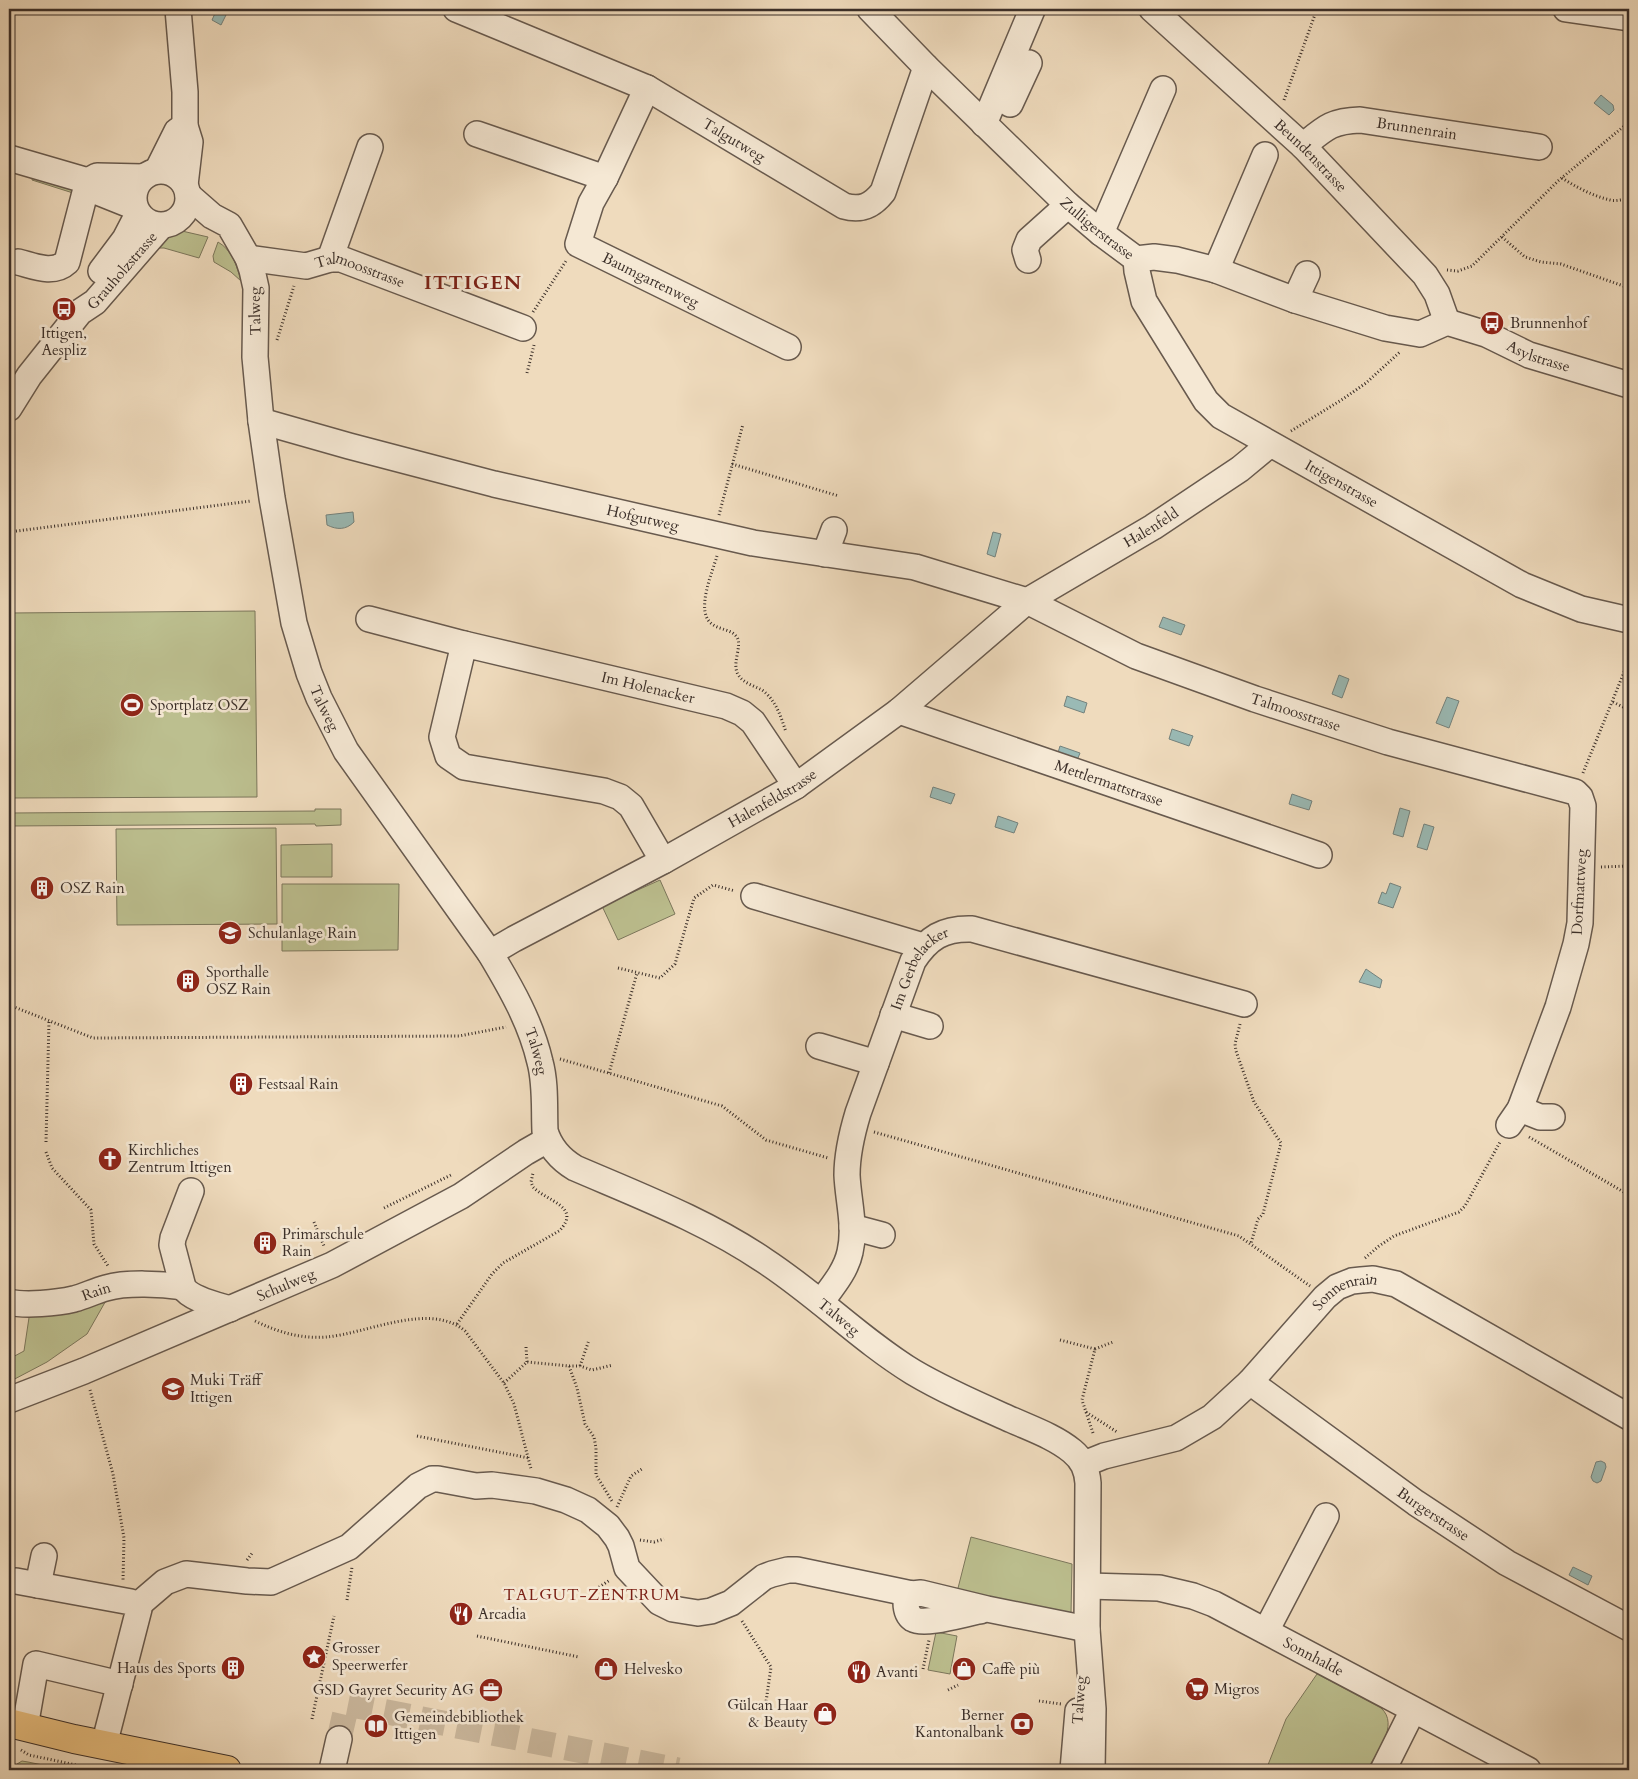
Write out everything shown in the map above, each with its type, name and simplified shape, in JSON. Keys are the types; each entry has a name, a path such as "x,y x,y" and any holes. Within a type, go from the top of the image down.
{"main road":[{"path":"14,1730 99,1764 228,1770"}],"street":[{"path":"168,224 187,207 186,190 190,142 185,126 185,92 178,9"},
{"name":"Talgutweg","path":"456,9 646,88 844,206 852,208 870,205 883,192 926,67"},
{"name":"Zulligerstrasse","path":"870,9 926,67 1068,205 1100,233 1136,259 1154,257 1177,260 1216,270 1295,300 1360,321 1420,334"},
{"name":"Beundenstrasse","path":"1152,9 1303,146 1425,275 1437,294 1448,322"},
{"path":"1566,9 1629,18"},
{"path":"990,129 1032,10"},
{"path":"990,129 1030,63"},
{"path":"578,244 591,203 646,88"},
{"path":"1100,233 1163,89"},
{"name":"Brunnenrain","path":"1303,146 1332,124 1342,121 1360,120 1539,147"},
{"path":"136,210 134,194 138,182 150,174 177,131 185,126"},
{"path":"477,134 604,178"},
{"path":"330,259 370,147"},
{"path":"1216,270 1265,154"},
{"path":"9,158 88,182 95,190 136,210 144,220 152,224 168,224 235,237"},
{"path":"18,262 49,269 62,266 67,262 88,182 97,176 168,172 177,177 186,190"},
{"name":"Talweg","path":"186,190 212,216 229,225 248,258 256,288 255,356 261,421 272,498 294,623 309,672 330,722 346,752 490,954 512,988 527,1022 540,1062 547,1140 564,1162 690,1218 727,1237 789,1277 879,1349 946,1391 1057,1441 1077,1455 1084,1464 1088,1484 1087,1629 1093,1709 1092,1770"},
{"path":"1028,260 1025,250 1030,240 1068,205"},
{"name":"Grauholzstrasse","path":"80,312 84,293 125,239 136,210"},
{"name":"Grauholzstrasse","path":"9,408 29,376 80,312 95,302 168,224"},
{"name":"Baumgartenweg","path":"578,244 788,348"},
{"name":"Talmoosstrasse","path":"248,258 306,266 330,259 341,259 523,328"},
{"name":"Ittigenstrasse","path":"1136,259 1144,301 1206,401 1221,416 1522,585 1581,609 1629,620"},
{"path":"1295,300 1307,274"},
{"path":"1420,334 1448,322"},
{"name":"Asylstrasse","path":"1448,322 1486,334 1529,355 1629,385"},
{"name":"Hofgutweg","path":"261,421 494,484 753,543 915,567 1027,601"},
{"name":"Halenfeld","path":"1027,601 1152,527 1240,469 1269,444"},
{"path":"825,554 834,530"},
{"name":"Talmoosstrasse","path":"1027,601 1136,656 1255,700 1388,742 1575,792"},
{"name":"Halenfeldstrasse","path":"490,954 514,939 663,861 796,786 899,712 1027,601"},
{"name":"Im Holenacker","path":"369,619 464,644 726,706 742,713 753,722 796,786"},
{"path":"464,644 442,737 448,756 464,767 604,791 620,797 631,806 663,861"},
{"name":"Mettlermattstrasse","path":"899,712 1319,855"},
{"name":"Dorfmattweg","path":"1534,1119 1558,1007 1580,923 1583,806 1580,797 1575,792"},
{"path":"754,896 923,946"},
{"name":"Im Gerbelacker","path":"821,1302 846,1265 850,1252 852,1227 847,1164 854,1126 913,961 923,946 935,936 949,931 972,929 1244,1004"},
{"path":"893,1015 930,1026"},
{"path":"819,1046 876,1063"},
{"name":"Schulweg","path":"9,1400 84,1371 323,1270 462,1196 526,1152 547,1140"},
{"path":"183,1287 172,1245 191,1191"},
{"path":"852,1227 882,1235"},
{"name":"Sonnenrain","path":"1084,1464 1104,1456 1162,1442 1193,1429 1212,1417 1250,1382 1334,1291 1352,1281 1373,1279 1396,1284 1629,1417"},
{"name":"Rain","path":"9,1302 26,1304 66,1300 108,1287 165,1285 183,1287 193,1297 230,1309"},
{"name":"Burgerstrasse","path":"1250,1382 1416,1503 1507,1563 1629,1628"},
{"path":"130,1603 165,1582 186,1574 266,1583 349,1547 409,1493 425,1482 438,1479 476,1486 492,1485 536,1491 588,1510 608,1526 621,1546 627,1568 652,1596 673,1609 698,1613 711,1611 731,1603 764,1577 788,1570 797,1570 912,1594 921,1593 987,1609 1087,1629"},
{"path":"1266,1631 1284,1576 1326,1516"},
{"path":"44,1556 28,1583 130,1603 138,1609 138,1616 99,1764"},
{"name":"Sonnhalde","path":"1088,1586 1144,1587 1174,1591 1214,1604 1528,1770"},
{"path":"912,1594 906,1602 907,1612 918,1621 933,1620 987,1609"},
{"name":"Talweg","path":"1073,1770 1081,1658 1087,1629"},
{"path":"14,1730 36,1664 120,1684"},
{"path":"1383,1770 1413,1710"},
{"path":"332,1770 339,1739"}],"path":[{"path":"1276,122 1317,9"},
{"path":"1425,275 1438,266 1451,271 1466,270 1472,266 1562,178 1629,122"},
{"path":"1562,178 1585,191 1609,200 1623,199 1629,201"},
{"path":"1502,237 1526,257 1541,262 1561,264 1629,288"},
{"path":"523,328 578,244"},
{"path":"1269,444 1321,414 1358,388 1420,334"},
{"path":"743,424 732,464 704,605 705,615 711,624 737,636 739,642 735,666 736,671 743,680 770,697 780,713 788,737"},
{"path":"732,464 839,496"},
{"path":"9,532 272,498"},
{"path":"1575,792 1629,660"},
{"path":"1613,702 1629,710"},
{"path":"1580,868 1629,866"},
{"path":"618,968 660,978 675,964 694,898 712,885 754,896"},
{"path":"609,1073 637,973"},
{"path":"1244,1004 1235,1044 1236,1051 1254,1102 1281,1143 1263,1214 1258,1219 1251,1244"},
{"path":"9,1006 92,1038 459,1036 477,1034 527,1022"},
{"path":"46,1142 49,1021"},
{"path":"556,1058 722,1106 766,1140 847,1164"},
{"path":"854,1126 1239,1236 1334,1291 1366,1257 1386,1241 1405,1232 1455,1215 1463,1209 1534,1119 1629,1195"},
{"path":"457,1324 492,1274 504,1263 559,1232 566,1224 564,1209 535,1190 532,1184 532,1175 547,1140"},
{"path":"46,1152 52,1168 91,1210 94,1244 120,1286"},
{"path":"314,1222 321,1238"},
{"path":"230,1309 278,1332 308,1337 325,1338 343,1335 412,1319 447,1321 457,1324 465,1331 504,1383 514,1404 536,1491"},
{"path":"580,1366 589,1340"},
{"path":"1060,1340 1095,1349 1113,1342"},
{"path":"526,1347 527,1362"},
{"path":"1093,1434 1082,1400 1095,1349"},
{"path":"504,1383 527,1362 580,1366 592,1370 613,1365"},
{"path":"568,1366 585,1424 594,1437 596,1475 616,1508 631,1476 642,1470"},
{"path":"84,1371 113,1474 119,1504 130,1603"},
{"path":"1086,1412 1116,1432 1119,1452"},
{"path":"417,1436 529,1458"},
{"path":"347,1600 353,1571 349,1547"},
{"path":"731,1603 771,1667 765,1710"},
{"path":"312,1719 334,1616"},
{"path":"923,1669 933,1620"},
{"path":"477,1636 579,1657"},
{"path":"948,1690 958,1685"},
{"path":"1039,1701 1069,1705"},
{"path":"14,1730 29,1755 99,1764"}],"green space":[{"path":"33,175 74,189 73,193 32,180"},
{"path":"182,231 208,237 199,258 164,248 152,248 170,235"},
{"path":"218,242 227,249 236,264 241,281 231,272 214,262 213,256"},
{"name":"Sportplatz OSZ","path":"255,611 257,797 9,798 9,613"},
{"path":"315,809 341,809 341,825 9,826 9,813 315,811"},
{"path":"276,828 277,924 117,925 116,829"},
{"path":"332,844 332,877 281,877 281,845"},
{"path":"660,880 675,914 618,940 602,906"},
{"path":"282,884 399,884 398,950 282,951"},
{"path":"108,1297 87,1334 47,1362 9,1382 9,1359 24,1351 30,1311"},
{"path":"971,1537 1072,1564 1071,1614 956,1596"},
{"path":"936,1632 957,1636 950,1674 928,1670"},
{"path":"1317,1674 1381,1708 1388,1722 1387,1731 1380,1747 1367,1770 1266,1770 1286,1719"},
{"path":"22,1761 67,1770 13,1770"}],"water":[{"path":"217,9 229,9 221,25 212,20"},
{"path":"1601,95 1613,105 1614,110 1609,115 1594,103"},
{"path":"353,512 354,522 348,527 334,528 327,525 326,515"},
{"path":"993,532 1001,534 995,557 987,554"},
{"path":"1163,617 1185,625 1181,635 1159,627"},
{"path":"1339,675 1349,679 1342,698 1332,694"},
{"path":"1067,696 1087,703 1084,713 1064,706"},
{"path":"1447,697 1459,701 1449,728 1436,723"},
{"path":"1172,729 1193,736 1189,746 1169,739"},
{"path":"1060,746 1080,753 1076,763 1057,756"},
{"path":"933,787 955,794 951,804 930,797"},
{"path":"1292,794 1312,801 1309,810 1289,804"},
{"path":"1400,808 1410,811 1403,837 1393,834"},
{"path":"998,816 1018,823 1014,833 995,827"},
{"path":"1424,824 1434,827 1427,850 1417,847"},
{"path":"1390,883 1401,887 1393,908 1378,903 1382,892 1386,894"},
{"path":"1366,969 1382,980 1380,988 1359,982"},
{"path":"1601,1461 1605,1463 1606,1467 1601,1481 1597,1483 1591,1477 1596,1462"},
{"path":"1573,1567 1592,1576 1588,1585 1569,1575"}],"tunnel":[{"path":"339,1739 347,1704 678,1770"}],"place":[{"name":"Ittigen, Aespliz","path":"64,309"},
{"name":"Brunnenhof","path":"1492,323"},
{"name":"Sportplatz OSZ","path":"132,705"},
{"name":"OSZ Rain","path":"42,888"},
{"name":"Schulanlage Rain","path":"230,933"},
{"name":"Sporthalle OSZ Rain","path":"188,981"},
{"name":"Festsaal Rain","path":"241,1084"},
{"name":"Kirchliches Zentrum Ittigen","path":"110,1159"},
{"name":"Primarschule Rain","path":"265,1243"},
{"name":"Muki Träff Ittigen","path":"173,1389"},
{"name":"Arcadia","path":"461,1614"},
{"name":"Grosser Speerwerfer","path":"314,1657"},
{"name":"Haus des Sports","path":"233,1668"},
{"name":"Helvesko","path":"606,1669"},
{"name":"Caffè più","path":"964,1669"},
{"name":"Avanti","path":"859,1672"},
{"name":"Migros","path":"1197,1689"},
{"name":"GSD Gayret Security AG","path":"491,1690"},
{"name":"Gülcan Haar & Beauty","path":"825,1714"},
{"name":"Berner Kantonalbank","path":"1022,1724"},
{"name":"Gemeindebibliothek Ittigen","path":"376,1726"}],"district":[{"name":"ITTIGEN","path":"473,282"},
{"name":"TALGUT-ZENTRUM","path":"592,1594"}]}
